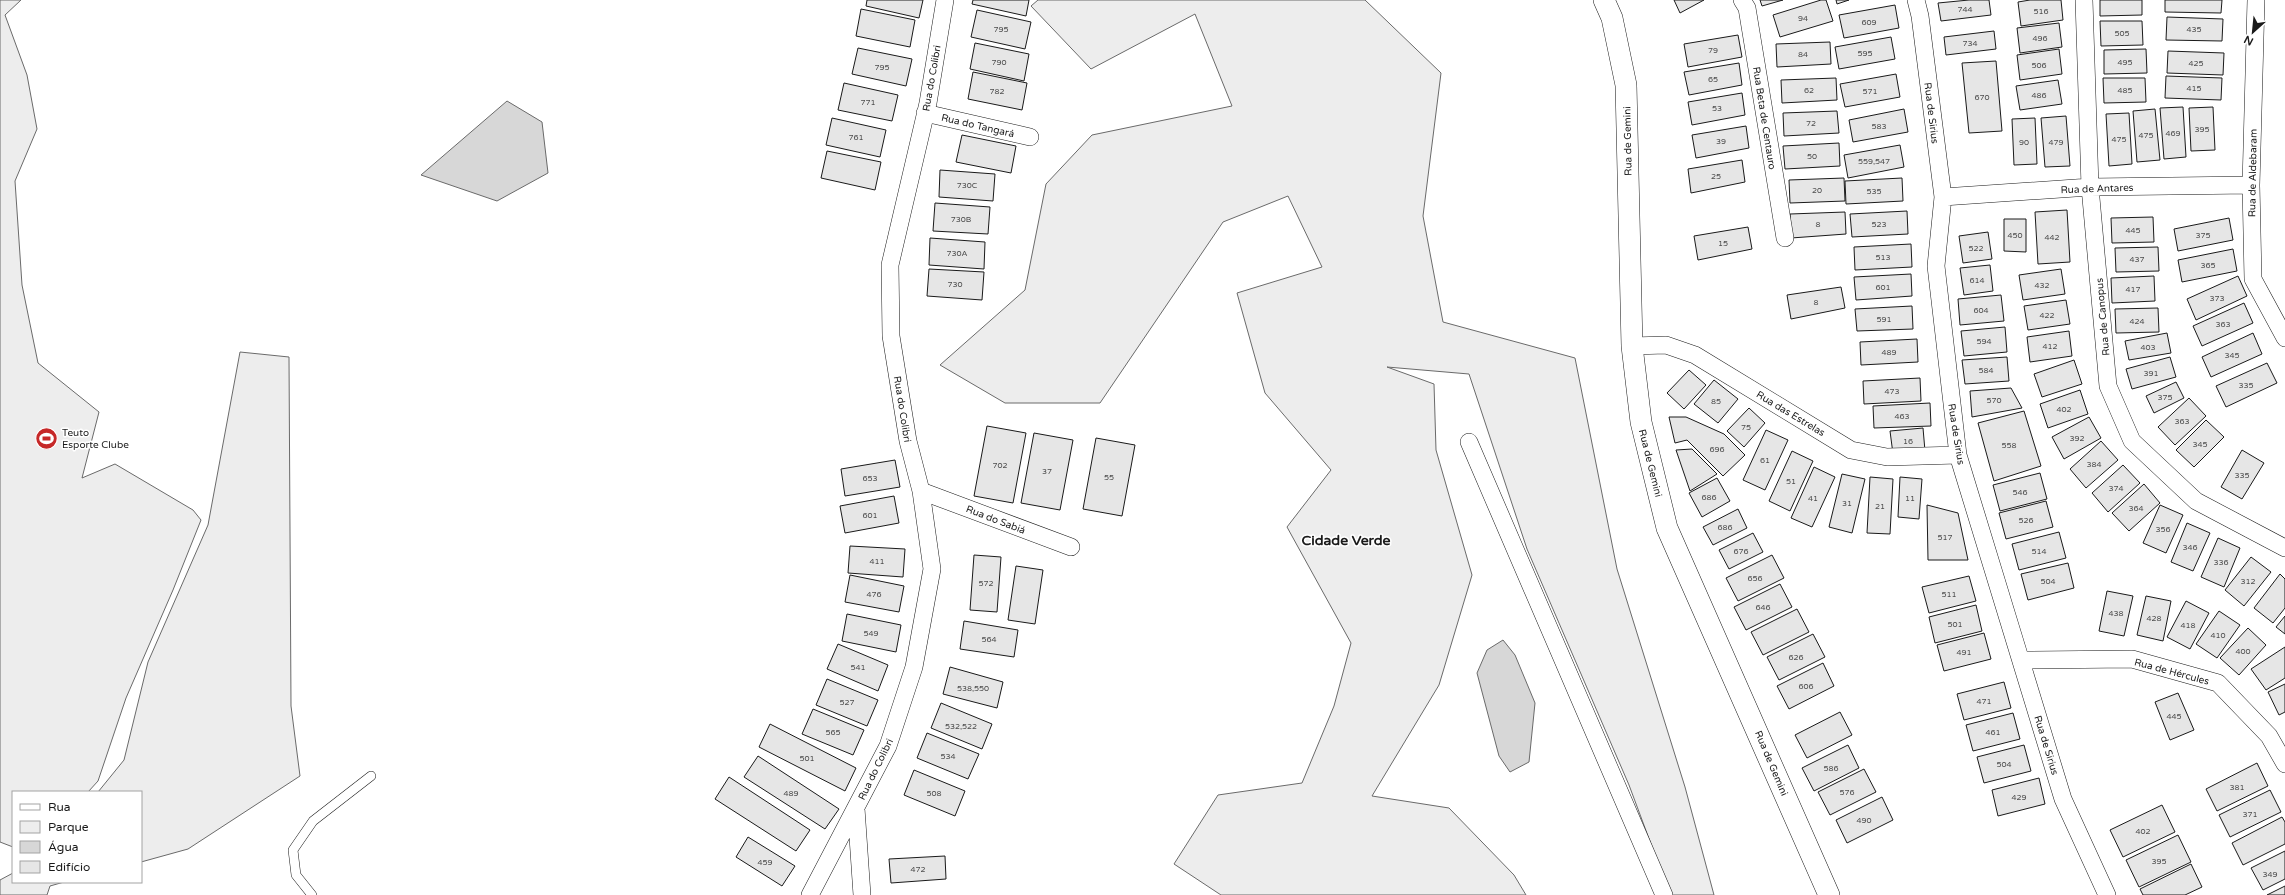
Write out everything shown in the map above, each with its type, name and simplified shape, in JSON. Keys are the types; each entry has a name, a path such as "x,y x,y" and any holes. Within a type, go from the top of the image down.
{"street":[{"name":"Rua do Colibri","path":"810,895 888,746 914,667 932,569 921,491 908,440 891,336 890,265 926,113 945,0"},
{"name":"Rua de Gemini","path":"1604,0 1612,18 1626,86 1632,346 1641,422 1667,528 1829,895"},
{"name":"Rua Beta de Centauro","path":"1742,0 1747,8 1784,238"},
{"name":"Rua de Sirius","path":"1916,0 1920,16 1943,196 1936,266 1958,455 2063,799 2107,895"},
{"name":"Rua de Canopus","path":"2084,0 2090,187 2108,386 2132,441 2196,501 2285,548"},
{"name":"Rua de Aldebaram","path":"2256,0 2251,185 2253,279 2285,338"},
{"name":"Rua do Tangará","path":"926,113 1030,137"},
{"name":"Rua de Antares","path":"1943,196 2090,187 2251,185"},
{"name":"Rua das Estrelas","path":"1632,346 1666,345 1695,355 1851,450 1887,457 1958,455"},
{"path":"1469,442 1664,895"},
{"name":"Rua do Sabiá","path":"921,491 1071,548"},
{"name":"Rua de Hércules","path":"2021,660 2132,659 2218,683 2268,736 2285,764"},
{"name":"Rua do Colibri","path":"856,808 862,895"}],"lane":[{"path":"312,895 296,874 294,850 313,821 371,776"}],"green space":[{"name":"Teuto Esporte Clube","path":"0,0 21,0 5,15 27,75 37,129 15,181 22,285 38,363 99,412 82,478 115,464 193,510 201,520 173,590 126,698 98,781 89,791 12,791 12,847 0,842"},
{"path":"1038,0 1365,0 1441,73 1423,216 1443,322 1575,358 1617,569 1685,787 1714,895 1670,895 1629,785 1527,549 1469,374 1387,367 1434,384 1436,450 1472,575 1439,685 1372,796 1449,808 1514,875 1526,895 1221,895 1174,864 1218,795 1302,783 1334,706 1351,643 1287,527 1331,470 1265,393 1237,293 1322,267 1288,196 1223,222 1100,403 1005,403 940,365 1025,290 1046,184 1092,135 1232,106 1195,14 1091,69 1031,6"},
{"path":"240,352 289,357 291,706 300,776 188,849 142,862 142,791 99,791 124,760 148,662 208,525"},
{"path":"12,874 12,883 60,883 50,886 47,895 0,895 0,880"}],"water":[{"path":"507,101 542,122 548,173 497,201 421,175"},
{"path":"1503,640 1515,655 1535,703 1529,762 1510,772 1499,756 1477,673 1487,650"}],"building":[{"path":"867,0 923,0 919,18 866,6"},
{"path":"973,0 1029,0 1026,16 972,4"},
{"path":"1674,0 1704,0 1680,13"},
{"path":"1760,0 1783,0 1762,6"},
{"path":"1821,0 1826,0 1833,21 1780,37 1773,15"},
{"path":"1836,0 1849,0 1837,4"},
{"path":"1989,0 1991,15 1941,21 1938,3"},
{"path":"2030,0 2061,0 2063,20 2021,26 2018,2"},
{"path":"2100,0 2142,0 2142,15 2100,16"},
{"path":"2165,0 2222,0 2221,13 2165,12"},
{"path":"1895,5 1899,28 1844,38 1839,15"},
{"path":"861,9 915,20 910,47 856,36"},
{"path":"977,10 1031,22 1025,49 971,37"},
{"path":"2167,17 2223,19 2222,41 2166,40"},
{"path":"2100,21 2142,21 2143,45 2101,46"},
{"path":"2059,23 2062,47 2020,53 2017,28"},
{"path":"1994,31 1996,49 1946,55 1944,37"},
{"path":"1738,35 1742,57 1688,67 1684,44"},
{"path":"1891,37 1895,59 1839,69 1835,47"},
{"path":"1830,42 1831,64 1777,67 1776,44"},
{"path":"975,43 1029,54 1024,81 970,69"},
{"path":"858,48 912,59 906,86 852,74"},
{"path":"2059,49 2062,74 2020,80 2017,55"},
{"path":"2146,49 2147,73 2104,74 2104,50"},
{"path":"2168,51 2224,53 2223,75 2167,73"},
{"path":"1996,61 2002,131 1969,133 1962,63"},
{"path":"1739,63 1742,85 1689,95 1684,72"},
{"path":"973,72 1027,83 1022,110 968,99"},
{"path":"1896,74 1900,97 1845,107 1840,84"},
{"path":"2166,76 2222,78 2221,100 2165,98"},
{"path":"1836,78 1837,100 1782,103 1781,80"},
{"path":"2103,78 2145,78 2146,102 2104,103"},
{"path":"2058,80 2062,104 2020,110 2016,86"},
{"path":"844,83 898,95 892,121 838,110"},
{"path":"1742,93 1745,115 1692,125 1688,102"},
{"path":"2183,107 2186,157 2164,159 2160,108"},
{"path":"2213,107 2215,150 2191,151 2189,108"},
{"path":"1904,109 1908,132 1853,142 1849,120"},
{"path":"2155,109 2160,160 2137,162 2133,111"},
{"path":"1837,111 1839,133 1784,136 1783,113"},
{"path":"2129,113 2132,164 2109,166 2106,114"},
{"path":"2066,116 2070,166 2045,167 2041,118"},
{"path":"832,118 886,130 880,157 826,145"},
{"path":"2035,118 2037,164 2014,165 2012,119"},
{"path":"1746,126 1749,148 1696,158 1692,135"},
{"path":"962,135 1016,146 1011,173 956,162"},
{"path":"1839,143 1840,166 1785,169 1783,146"},
{"path":"1900,145 1904,167 1848,178 1844,155"},
{"path":"827,151 881,162 875,190 821,178"},
{"path":"1742,160 1745,182 1691,193 1688,169"},
{"path":"940,170 995,174 993,201 939,197"},
{"path":"1844,178 1845,201 1790,203 1789,180"},
{"path":"1902,178 1903,201 1846,204 1845,181"},
{"path":"935,203 990,207 988,234 933,231"},
{"path":"2067,210 2070,262 2038,264 2035,212"},
{"path":"1907,211 1908,234 1852,237 1850,214"},
{"path":"1845,212 1846,234 1791,238 1790,214"},
{"path":"2153,217 2154,242 2112,243 2111,218"},
{"path":"2229,218 2233,240 2178,251 2174,229"},
{"path":"2004,219 2026,219 2026,252 2004,251"},
{"path":"1748,227 1752,249 1698,260 1694,236"},
{"path":"1988,232 1992,259 1963,263 1959,236"},
{"path":"930,238 985,242 984,269 929,265"},
{"path":"1911,244 1912,267 1855,270 1854,247"},
{"path":"2158,247 2159,271 2116,272 2115,248"},
{"path":"2233,249 2237,271 2182,282 2178,260"},
{"path":"1990,265 1993,291 1964,295 1960,268"},
{"path":"929,269 984,272 982,300 927,296"},
{"path":"2061,269 2065,294 2023,300 2019,275"},
{"path":"1911,274 1912,296 1856,300 1854,277"},
{"path":"2154,276 2155,301 2112,303 2111,278"},
{"path":"2238,276 2247,296 2196,320 2187,299"},
{"path":"1841,287 1845,308 1791,319 1787,295"},
{"path":"2001,295 2004,321 1960,325 1958,299"},
{"path":"2066,300 2070,324 2028,330 2024,306"},
{"path":"2244,303 2253,323 2202,346 2193,326"},
{"path":"1912,306 1913,329 1857,331 1855,309"},
{"path":"2158,308 2159,332 2116,333 2115,309"},
{"path":"2005,327 2007,352 1964,356 1961,331"},
{"path":"2069,331 2072,356 2030,362 2027,337"},
{"path":"2167,333 2171,353 2129,360 2125,341"},
{"path":"2253,333 2262,354 2211,377 2202,357"},
{"path":"1917,339 1918,362 1861,365 1860,342"},
{"path":"2007,357 2009,381 1965,384 1962,360"},
{"path":"2170,357 2176,377 2132,389 2126,369"},
{"path":"2074,360 2082,384 2042,397 2034,374"},
{"path":"2267,363 2277,383 2226,407 2216,386"},
{"path":"1689,370 1706,385 1684,409 1667,393"},
{"path":"1920,378 1921,401 1864,404 1863,381"},
{"path":"1714,380 1738,399 1718,423 1694,404"},
{"path":"2176,382 2184,398 2154,413 2146,396"},
{"path":"2011,388 2022,408 1972,417 1970,391"},
{"path":"2080,390 2088,414 2048,428 2040,404"},
{"path":"2189,398 2206,416 2175,445 2158,427"},
{"path":"1930,403 1931,426 1874,428 1873,406"},
{"path":"1749,408 1765,423 1744,447 1727,431"},
{"path":"2024,411 2041,466 1994,481 1978,423"},
{"path":"1669,417 1686,417 1724,434 1745,455 1723,476 1687,440 1675,443"},
{"path":"2089,417 2101,438 2064,459 2052,437"},
{"path":"2206,420 2224,437 2194,467 2176,450"},
{"path":"987,426 1026,433 1013,503 974,496"},
{"path":"1923,428 1925,451 1893,454 1890,431"},
{"path":"1766,430 1788,440 1765,490 1743,480"},
{"path":"1034,433 1073,440 1060,510 1021,503"},
{"path":"1096,438 1135,445 1122,516 1083,509"},
{"path":"2101,441 2118,460 2086,488 2070,469"},
{"path":"1692,449 1717,474 1690,491 1676,450"},
{"path":"2242,450 2264,463 2242,499 2221,487"},
{"path":"1792,451 1813,461 1790,511 1769,501"},
{"path":"895,460 900,487 845,496 841,469"},
{"path":"2123,465 2140,483 2108,512 2092,493"},
{"path":"1814,467 1835,477 1812,527 1791,518"},
{"path":"2040,473 2047,499 2000,511 1993,485"},
{"path":"1842,474 1865,479 1852,533 1829,527"},
{"path":"1870,477 1893,479 1890,534 1867,533"},
{"path":"1900,477 1922,479 1919,519 1898,517"},
{"path":"1717,478 1730,501 1702,517 1689,493"},
{"path":"2144,484 2160,503 2129,531 2112,513"},
{"path":"894,496 899,523 845,533 840,506"},
{"path":"2046,501 2053,527 2006,539 1999,513"},
{"path":"1927,505 1958,513 1968,560 1928,560"},
{"path":"2160,505 2183,515 2166,553 2143,543"},
{"path":"1738,509 1747,528 1713,545 1703,527"},
{"path":"2187,523 2210,533 2193,571 2171,562"},
{"path":"2059,532 2066,558 2019,570 2012,544"},
{"path":"1753,533 1763,552 1729,569 1719,550"},
{"path":"2218,538 2240,548 2224,587 2201,577"},
{"path":"850,546 905,549 903,577 848,573"},
{"path":"974,555 1001,557 997,612 970,610"},
{"path":"1772,555 1784,578 1738,601 1726,578"},
{"path":"2251,557 2271,572 2244,606 2225,590"},
{"path":"2068,563 2074,588 2028,600 2021,574"},
{"path":"1016,566 1043,570 1035,624 1008,620"},
{"path":"2280,574 2285,579 2285,608 2273,623 2254,608"},
{"path":"850,575 904,586 899,612 845,602"},
{"path":"1969,576 1976,601 1929,613 1922,587"},
{"path":"1780,584 1792,607 1746,630 1734,607"},
{"path":"2107,591 2133,596 2124,636 2099,631"},
{"path":"2146,596 2171,601 2163,641 2137,635"},
{"path":"2186,601 2209,613 2190,649 2167,637"},
{"path":"1976,605 1982,631 1935,643 1929,617"},
{"path":"1797,609 1809,632 1763,655 1751,632"},
{"path":"2219,611 2240,625 2217,658 2196,644"},
{"path":"847,614 901,625 896,652 842,641"},
{"path":"2285,616 2285,634 2276,627"},
{"path":"964,621 1018,630 1014,657 960,649"},
{"path":"2248,628 2266,645 2239,675 2220,658"},
{"path":"1984,633 1991,659 1944,671 1937,645"},
{"path":"1813,634 1825,657 1779,680 1767,657"},
{"path":"838,644 888,665 878,691 827,669"},
{"path":"2285,647 2285,678 2266,690 2251,669"},
{"path":"1823,663 1834,686 1789,709 1777,686"},
{"path":"950,667 1003,682 997,708 943,694"},
{"path":"827,679 878,700 867,726 816,705"},
{"path":"2004,682 2011,708 1964,720 1957,694"},
{"path":"2285,684 2285,712 2279,715 2268,692"},
{"path":"2178,693 2194,730 2170,740 2155,702"},
{"path":"941,703 992,724 982,749 931,728"},
{"path":"813,709 864,730 853,755 802,734"},
{"path":"1840,712 1852,735 1807,758 1795,735"},
{"path":"2013,713 2020,739 1973,751 1966,725"},
{"path":"770,724 856,768 845,791 759,747"},
{"path":"927,733 979,754 968,779 917,758"},
{"path":"1848,745 1859,768 1814,791 1802,768"},
{"path":"2024,745 2031,771 1984,783 1977,757"},
{"path":"758,756 839,809 825,829 744,777"},
{"path":"2257,763 2268,786 2217,811 2206,789"},
{"path":"1864,769 1876,792 1830,815 1818,792"},
{"path":"914,770 965,791 955,816 904,795"},
{"path":"729,777 810,830 796,851 715,799"},
{"path":"2039,778 2045,804 1998,816 1992,790"},
{"path":"2270,790 2281,812 2230,837 2219,815"},
{"path":"1882,797 1893,820 1847,843 1836,820"},
{"path":"2162,805 2175,832 2123,857 2110,830"},
{"path":"2282,817 2285,822 2285,844 2243,865 2232,843"},
{"path":"2178,835 2191,862 2139,887 2126,860"},
{"path":"748,837 795,866 782,886 736,857"},
{"path":"2285,851 2285,879 2263,890 2251,868"},
{"path":"945,856 946,879 891,883 889,859"},
{"path":"2191,864 2202,887 2185,895 2143,895 2140,889"},
{"path":"2285,886 2285,895 2267,895"}],"place":[{"name":"Teuto Esporte Clube","path":"46,438"}],"district":[{"name":"Cidade Verde","path":"1346,540"}]}
